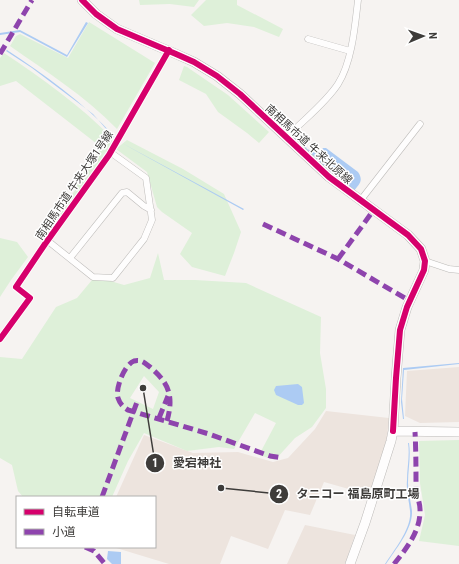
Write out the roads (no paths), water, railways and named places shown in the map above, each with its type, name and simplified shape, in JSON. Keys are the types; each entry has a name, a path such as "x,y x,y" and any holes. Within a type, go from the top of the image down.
{"street":[{"name":"南相馬市道 牛来北原線","path":"82,0 96,14 117,29 169,50 194,62 217,76 240,94 329,177 408,235 417,244 424,255 425,261"},
{"path":"286,138 338,84 350,51 358,0"},
{"path":"308,39 350,51"},
{"name":"南相馬市道 牛来大塚1号線","path":"0,339 30,298 16,287 110,152 169,50"},
{"path":"360,201 420,124"},
{"path":"48,241 93,277 113,278 144,239 152,220 146,178 110,152"},
{"path":"70,258 122,193 127,192 151,210"},
{"path":"350,564 365,523 391,441 400,330 407,307 424,273 425,261 449,269 459,270"},
{"path":"393,431 459,432"}],"water":[{"path":"86,22 88,23 67,57 20,32 0,35 0,33 20,30 67,55"},
{"path":"7,50 49,79 87,109 32,68 6,51"},
{"path":"98,120 114,136 114,138"},
{"path":"296,138 302,141 307,149 316,153 317,156 323,148 326,148 358,172 361,180 354,191 329,171 294,139"},
{"path":"120,142 244,209 243,210"},
{"path":"459,363 404,370 402,399 403,419 401,402 403,368"},
{"path":"298,384 302,387 304,403 302,405 298,405 276,395 274,390 276,386"},
{"path":"408,443 410,453 408,487 412,518 403,539 385,564 402,539 410,518 407,492 409,457"},
{"path":"108,551 121,552 121,564 112,564 107,559"}],"place":[{"name":"愛宕神社","path":"143,388"},
{"name":"タニコー 福島原町工場","path":"221,488"}]}
